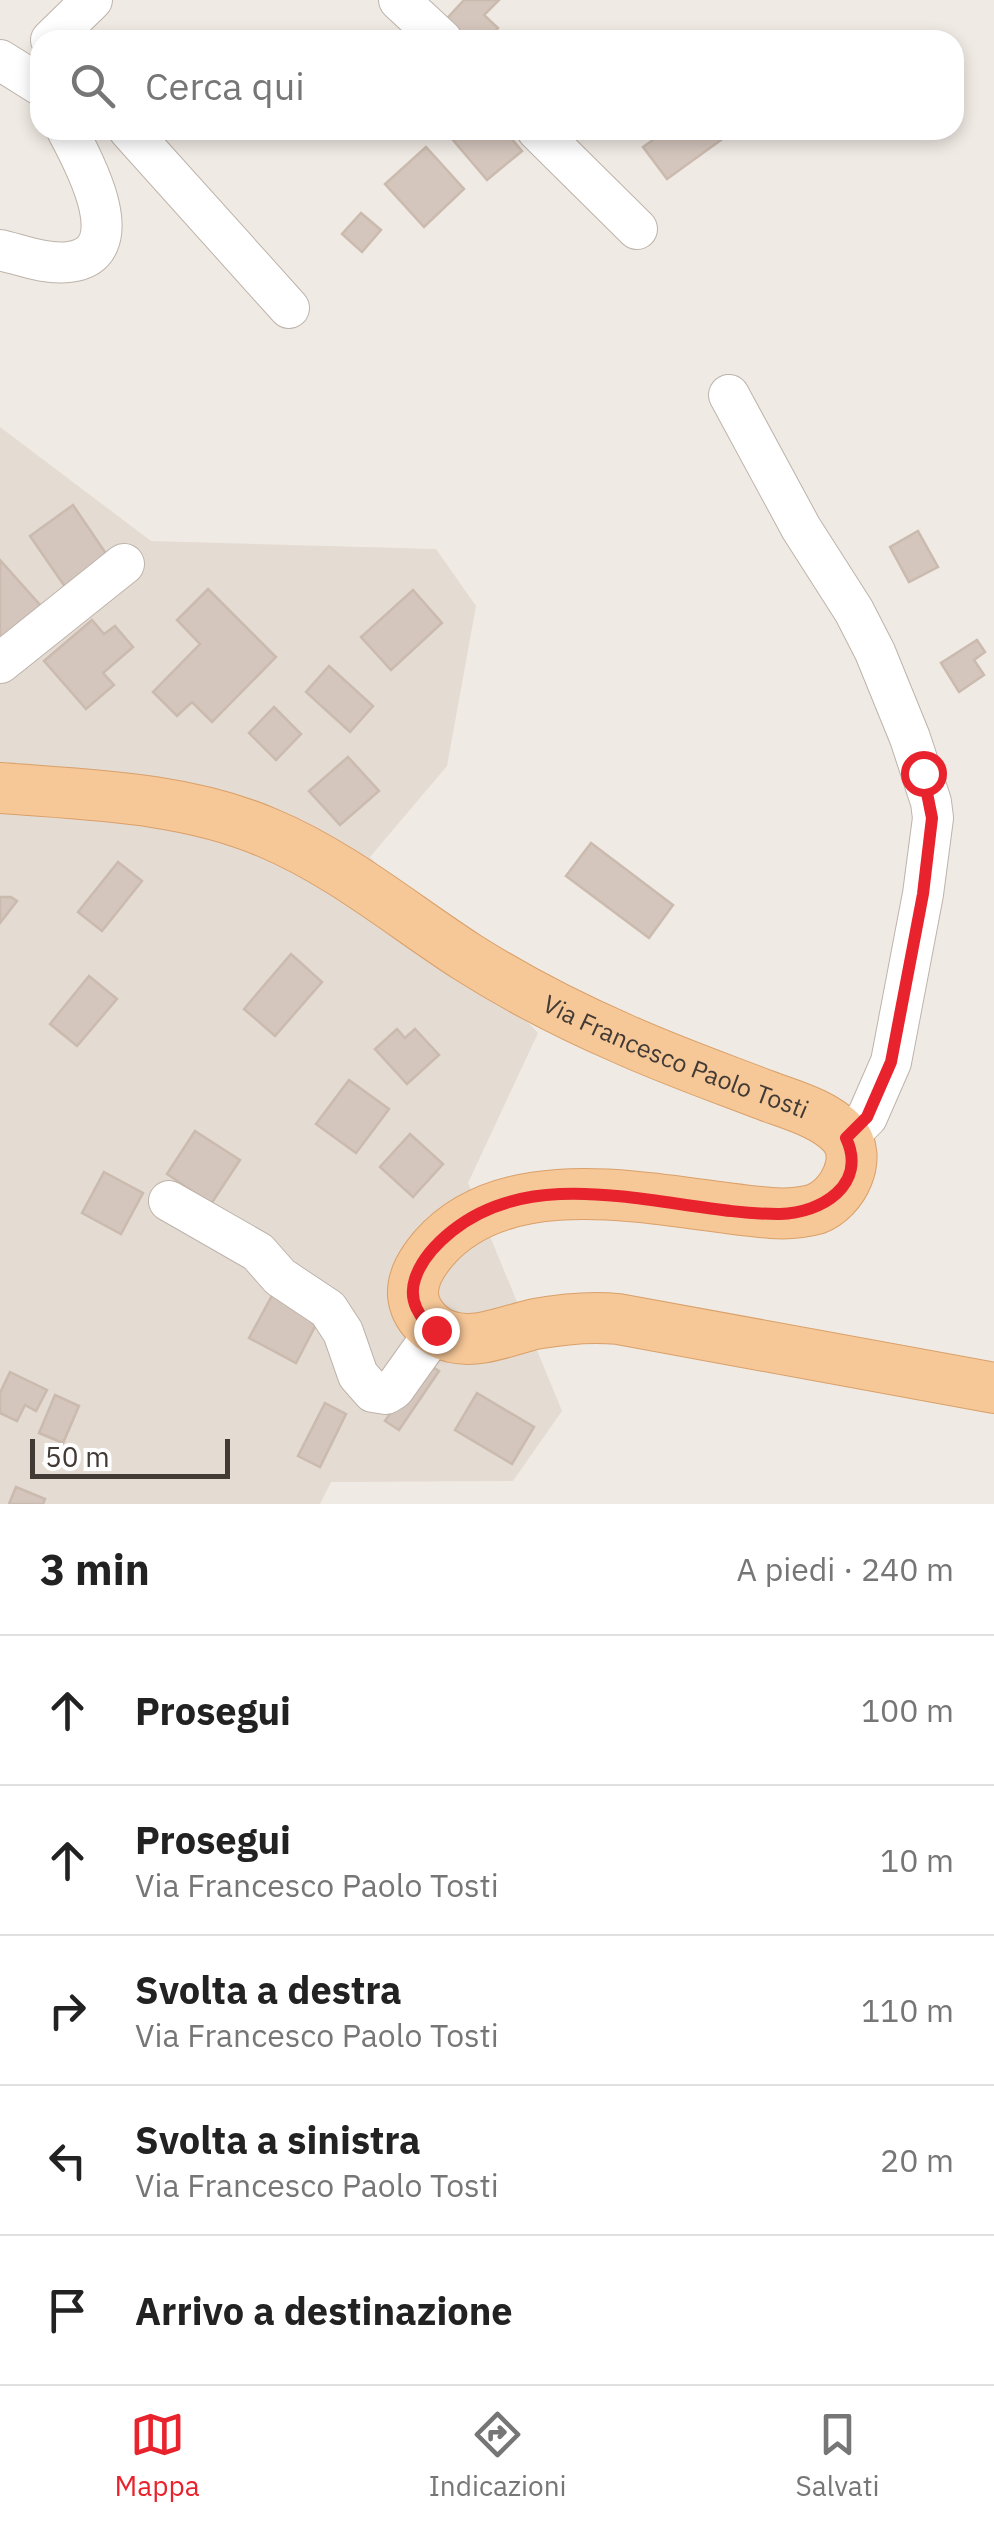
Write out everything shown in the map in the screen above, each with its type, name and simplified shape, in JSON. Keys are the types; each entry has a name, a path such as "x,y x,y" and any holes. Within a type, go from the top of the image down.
{"main road":[{"name":"Via Francesco Paolo Tosti","path":"0,788 162,804 266,832 326,862 468,958 554,1006 658,1054 788,1104 832,1125 846,1138"},
{"path":"846,1138 852,1156 846,1178 832,1198 810,1210 771,1214 578,1194 486,1210 447,1235 418,1272 414,1302 425,1322 436,1330 466,1339 569,1318 618,1318 994,1388"}],"street":[{"path":"61,30 92,0"},
{"path":"400,0 432,30"},
{"path":"0,250 68,262 85,256 98,242 104,223 101,208 71,140"},
{"path":"138,140 289,308"},
{"path":"547,140 637,228"},
{"path":"729,395 801,528 875,652 931,802 923,894 891,1062 867,1117 846,1138"},
{"path":"0,663 124,564"},
{"path":"169,1201 258,1252 280,1277 328,1308 344,1332 358,1375 373,1392 386,1394 394,1389 436,1330"}],"shaded area":[{"path":"0,427 151,541 436,549 476,606 447,766 370,857 538,1033 468,1183 562,1411 513,1481 331,1482 320,1504 0,1504"}],"building":[{"path":"464,0 499,0 484,15 496,30 444,30 440,26"},
{"path":"453,140 513,140 522,151 487,180"},
{"path":"653,140 721,140 667,179 643,147"},
{"path":"426,147 464,189 424,227 385,184"},
{"path":"361,213 381,230 362,252 342,234"},
{"path":"73,505 113,564 70,594 30,536"},
{"path":"918,531 938,567 909,582 890,547"},
{"path":"0,560 41,606 0,642"},
{"path":"208,589 276,657 212,722 192,702 177,716 153,692 200,644 177,620"},
{"path":"413,590 442,623 391,670 361,637"},
{"path":"92,620 104,634 115,626 133,647 103,673 114,685 86,709 44,661"},
{"path":"977,640 985,652 974,660 984,675 959,692 941,663"},
{"path":"329,666 373,706 350,732 306,692"},
{"path":"274,707 301,734 276,760 249,733"},
{"path":"348,757 379,791 340,825 309,791"},
{"path":"591,843 673,905 649,938 566,876"},
{"path":"118,862 142,881 102,931 78,912"},
{"path":"0,897 17,901 0,923"},
{"path":"291,954 322,982 275,1036 244,1009"},
{"path":"89,976 117,999 77,1046 50,1024"},
{"path":"397,1029 405,1038 415,1029 439,1055 407,1084 375,1049"},
{"path":"349,1080 389,1109 356,1153 316,1124"},
{"path":"195,1131 240,1160 211,1204 167,1174"},
{"path":"410,1134 443,1164 413,1197 380,1167"},
{"path":"104,1172 143,1193 121,1234 82,1213"},
{"path":"274,1292 320,1317 296,1363 249,1338"},
{"path":"425,1362 439,1371 399,1430 385,1421"},
{"path":"10,1372 47,1390 36,1411 25,1405 17,1421 0,1413 0,1393"},
{"path":"477,1393 534,1427 512,1464 455,1430"},
{"path":"55,1395 79,1406 63,1443 39,1433"},
{"path":"325,1403 346,1414 320,1467 298,1456"},
{"path":"16,1487 45,1499 43,1504 9,1504"}],"route":[{"path":"436,1330 420,1316 414,1302 418,1272 447,1235 486,1210 578,1194 781,1214 816,1208 837,1194 851,1164 846,1138 867,1117 891,1062 923,894 932,818 923,773"}]}
